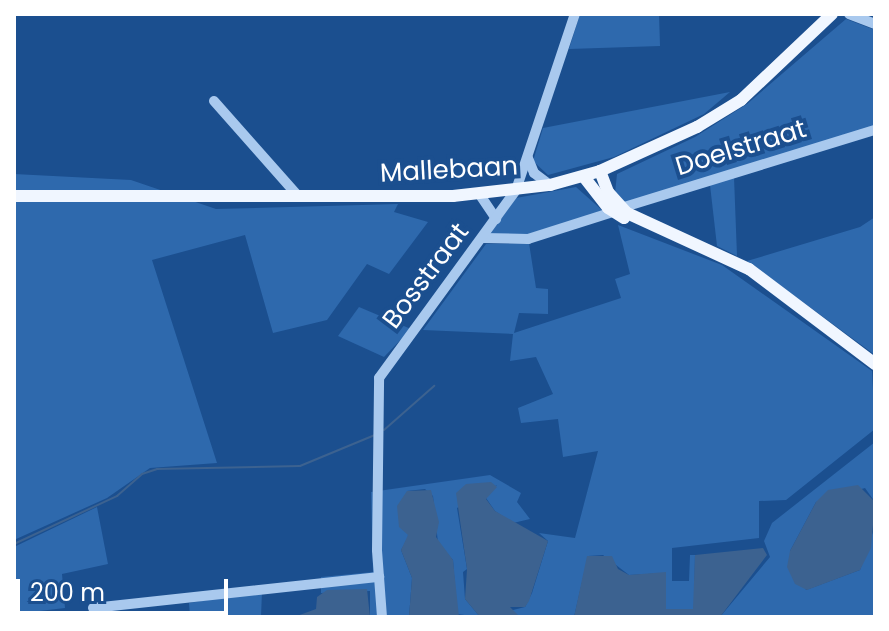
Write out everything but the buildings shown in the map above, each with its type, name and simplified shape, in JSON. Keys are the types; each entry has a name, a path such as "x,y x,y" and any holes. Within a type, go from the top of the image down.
{"main road":[{"name":"Mallebaan","path":"14,196 480,195 550,185 584,177 658,147 741,100 832,14"},
{"path":"600,171 617,210"},
{"path":"584,177 617,210 749,269 875,364"}],"street":[{"name":"Bosstraat","path":"382,617 379,577 379,378 516,190 575,14"},
{"path":"849,14 875,24"},
{"path":"214,101 298,196"},
{"name":"Doelstraat","path":"483,238 528,239 875,130"},
{"path":"528,158 534,173 550,185"},
{"path":"480,195 496,219"},
{"path":"93,608 379,577"}],"shaded area":[{"path":"580,14 659,14 660,46 569,49"},
{"path":"846,19 875,30 875,126 623,203 615,193 617,174 695,137 747,104"},
{"path":"730,92 704,114 614,157 548,175 533,161 543,128"},
{"path":"14,174 131,180 216,209 398,204 394,212 428,222 389,274 367,264 327,320 273,333 245,235 152,260 217,463 150,468 107,498 14,540"},
{"path":"734,177 737,256 717,246 710,185"},
{"path":"576,187 603,211 526,235 489,235 516,198"},
{"path":"875,217 875,355 747,261 860,227"},
{"path":"618,225 722,265 872,371 875,429 786,500 759,501 759,538 672,548 672,581 689,581 690,555 695,555 694,609 666,609 665,573 629,575 603,555 588,556 574,617 520,617 509,611 525,607 532,593 548,541 539,533 575,538 598,451 563,457 558,419 521,423 518,408 553,394 536,357 510,361 513,334 423,330 486,244 529,243 536,288 548,289 548,314 519,313 514,333 621,298 615,279 630,274"},
{"path":"359,307 411,329 384,357 338,336"},
{"path":"875,442 875,502 865,488 816,502 790,551 806,590 860,570 875,526 875,617 720,617 770,557 764,541 772,523"},
{"path":"490,475 521,493 517,502 530,519 513,523 495,511 486,498 497,485 457,508 467,569 463,572 465,599 480,617 457,614 453,560 438,543 433,496 425,489 407,491 408,538 401,550 412,578 409,617 370,617 370,591 321,593 321,577 373,572 371,492"},
{"path":"491,482 497,487 486,499 495,511 548,541 529,601 525,607 510,607 520,617 480,617 465,599 467,569 456,493 466,484"},
{"path":"858,485 875,502 871,548 860,570 807,590 795,584 787,567 790,551 816,502 828,490"},
{"path":"431,490 439,522 436,537 453,560 459,617 409,617 412,578 401,550 408,535 399,527 397,506 407,491"},
{"path":"97,507 108,564 62,574 65,608 14,614 14,547"},
{"path":"763,548 767,555 720,617 574,617 587,556 612,556 618,569 629,575 666,572 666,609 693,609 695,555"},
{"path":"367,589 370,617 294,617 316,609 317,597 327,590"},
{"path":"262,591 261,617 190,617 189,603"}],"waterway":[{"path":"384,430 434,386"},
{"path":"14,544 117,496 142,474 157,469 300,466 375,435"}]}
